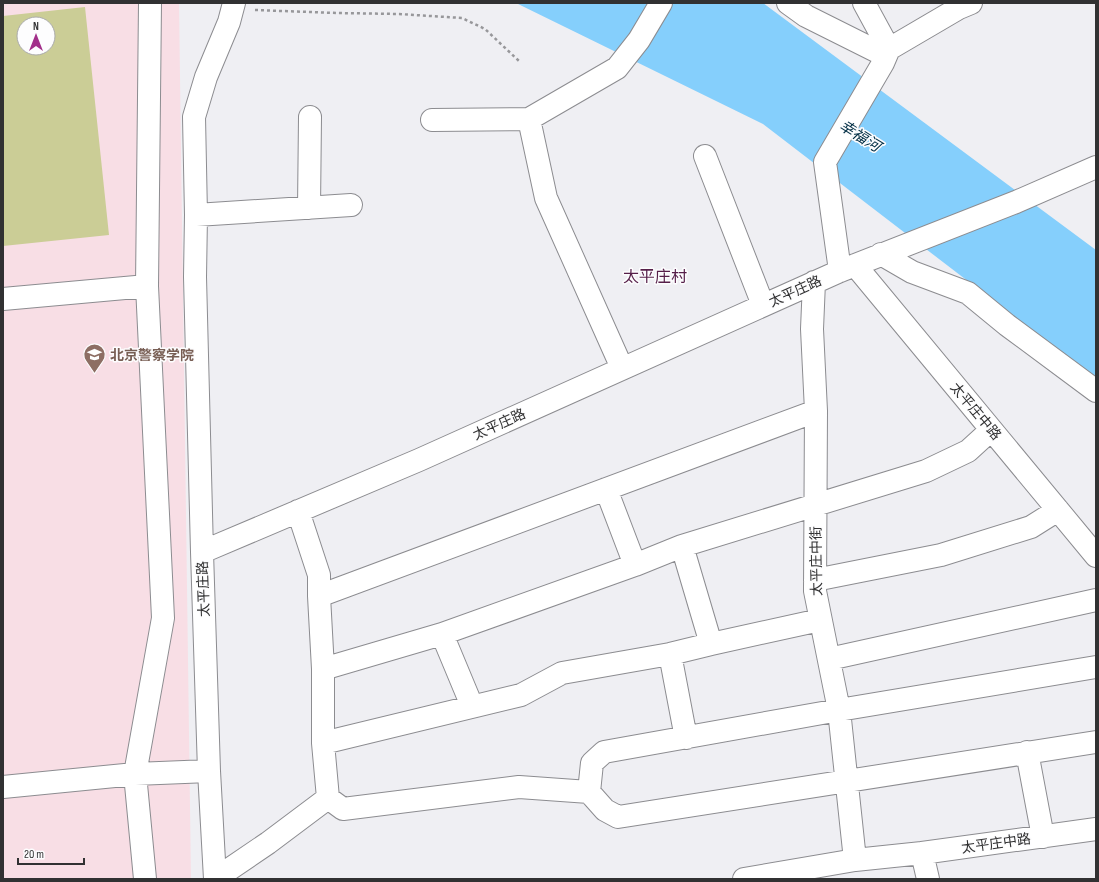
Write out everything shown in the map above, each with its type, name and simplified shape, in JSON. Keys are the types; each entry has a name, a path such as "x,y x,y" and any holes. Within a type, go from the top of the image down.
{"street":[{"path":"145,879 135,774 163,618 147,286 150,3"},
{"path":"432,120 529,119 616,68 639,40 661,3"},
{"path":"788,3 806,16 886,56"},
{"path":"864,3 886,56"},
{"path":"848,268 825,162 886,56 959,8 971,3"},
{"path":"202,552 194,117 206,77 230,22 234,6"},
{"path":"309,208 310,117"},
{"path":"529,119 546,198 622,368"},
{"path":"705,156 763,305"},
{"name":"太平庄路","path":"215,879 209,771 202,552 419,460 814,282 901,246 1016,202 1096,166"},
{"path":"196,215 351,205"},
{"path":"881,254 912,272 968,293 1007,325 1096,391"},
{"name":"太平庄中路","path":"848,268 991,430 1096,556"},
{"name":"太平庄中街","path":"814,282 812,329 816,411 815,591 839,710 855,860"},
{"path":"3,299 147,286"},
{"path":"319,596 816,411"},
{"path":"323,669 442,634 635,565 682,546 926,471 968,451 991,430"},
{"path":"606,489 635,565"},
{"path":"815,580 941,555 1031,527 1058,510"},
{"path":"298,511 320,575 319,596 323,669 323,743 328,798"},
{"path":"682,546 711,644"},
{"path":"829,659 1096,600"},
{"path":"323,743 521,695 562,673 670,654 820,620"},
{"path":"442,634 472,706"},
{"path":"670,654 686,738"},
{"path":"589,792 592,763 604,752 839,710 1096,667"},
{"path":"328,798 343,808 519,787 589,792 605,810 618,817 1096,742"},
{"path":"1027,752 1043,836"},
{"path":"3,787 135,774 209,771"},
{"path":"215,879 268,843 328,798"},
{"name":"太平庄中路","path":"744,879 855,860 922,853 1096,829"},
{"path":"922,853 928,879"}],"path":[{"path":"234,6 337,13 400,14 462,18 485,29 519,61"}],"shaded area":[{"name":"北京警察学院","path":"3,3 179,3 191,879 3,879"}],"green space":[{"path":"85,7 109,235 3,246 3,16"}],"water":[{"name":"幸福河","path":"516,3 763,3 1096,250 1096,377 1055,348 763,124"}],"place":[{"name":"北京警察学院","path":"94,374"}],"district":[{"name":"太平庄村","path":"655,276"}]}
